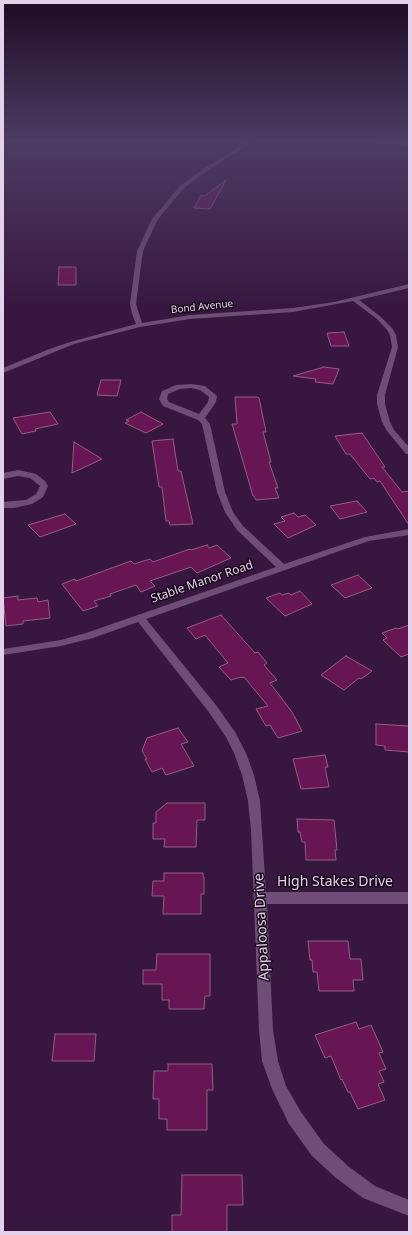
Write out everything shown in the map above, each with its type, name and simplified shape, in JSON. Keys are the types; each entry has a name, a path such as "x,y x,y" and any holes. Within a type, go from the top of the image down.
{"street":[{"path":"140,326 133,304 139,259 145,240 155,219 170,200"},
{"name":"Bond Avenue","path":"3,372 66,345 105,333 190,317 293,310 355,300 409,286"},
{"path":"355,300 379,318 390,329 393,335 395,347 381,395 381,404 386,422 391,431 409,452"},
{"path":"201,418 213,399 210,393 202,388 191,386 180,387 165,393 163,399 166,404 201,418 206,424 221,492 229,512 240,528 282,568"},
{"path":"3,476 18,473 33,476 44,486 40,495 29,502 14,505 3,505"},
{"name":"Stable Manor Road","path":"3,652 23,650 89,636 362,541 409,532"},
{"name":"Appaloosa Drive","path":"140,618 212,708 231,735 248,775 254,801 266,1030 270,1061 280,1089 295,1118 318,1150 342,1172 369,1192 400,1206 409,1208"},
{"name":"High Stakes Drive","path":"260,898 409,898"}],"building":[{"path":"199,200 215,200 210,209 194,208"},
{"path":"59,267 76,267 76,285 58,285"},
{"path":"344,332 349,346 331,346 327,333"},
{"path":"324,367 339,369 333,384 315,382 316,379 293,376"},
{"path":"101,380 121,380 117,396 97,395"},
{"path":"235,397 259,398 266,432 263,432 271,462 269,462 278,488 275,488 279,498 256,500 253,496 232,424 237,424"},
{"path":"50,412 58,424 35,429 36,431 22,434 13,418"},
{"path":"141,412 163,424 146,433 125,423 129,421 126,420"},
{"path":"362,433 385,467 382,467 402,492 409,491 409,525 380,481 377,482 374,478 370,479 350,454 346,454 335,436"},
{"path":"173,439 178,471 181,471 193,524 170,525 169,521 166,521 162,487 159,487 152,441"},
{"path":"74,442 102,459 72,473"},
{"path":"357,501 367,512 340,519 330,506"},
{"path":"294,513 298,517 305,515 316,525 288,538 274,524 285,521 281,517"},
{"path":"65,514 76,524 40,537 28,525"},
{"path":"207,545 209,548 217,545 231,558 197,573 191,567 150,581 155,586 141,592 136,585 110,594 111,596 94,601 98,606 83,611 62,584 75,579 76,581 131,561 134,564 150,559 153,562 190,549 191,550"},
{"path":"358,575 372,588 345,598 331,585"},
{"path":"300,591 312,604 285,616 266,598 280,593 282,595 289,593 291,595"},
{"path":"18,596 18,600 37,598 38,602 48,600 50,618 23,621 23,624 6,626 3,598"},
{"path":"221,615 255,653 258,652 267,663 264,665 277,680 270,683 292,712 302,731 278,738 270,725 266,726 256,709 268,706 244,677 231,680 219,667 228,663 205,635 196,639 187,628"},
{"path":"409,625 409,654 401,657 383,640 387,638 382,633"},
{"path":"346,656 372,671 361,679 359,678 344,690 321,675"},
{"path":"376,724 409,726 409,752 385,750 385,746 376,745"},
{"path":"178,728 188,742 181,744 194,766 166,775 162,768 152,772 142,751 147,738"},
{"path":"325,755 328,767 325,767 329,787 301,789 293,759"},
{"path":"167,803 205,803 205,820 197,820 196,847 164,847 165,839 153,839 153,823 156,823 156,812"},
{"path":"297,819 334,820 337,850 335,850 336,860 306,860 305,842 302,842 300,832 298,832"},
{"path":"164,873 203,873 204,894 201,894 201,914 163,914 164,896 152,896 153,881 164,881"},
{"path":"308,941 348,941 350,959 361,959 363,980 353,980 354,991 319,991 317,972 313,972 312,960 310,960"},
{"path":"157,954 210,954 210,996 205,996 204,1009 169,1009 169,1000 162,1000 162,984 143,984 143,970 156,970"},
{"path":"356,1022 359,1029 371,1025 383,1052 379,1053 386,1069 379,1071 384,1082 378,1084 385,1100 358,1109 350,1092 348,1092 342,1079 341,1080 331,1056 325,1058 315,1035"},
{"path":"55,1034 96,1034 94,1061 52,1061"},
{"path":"168,1064 212,1064 213,1090 207,1090 207,1130 167,1130 167,1119 159,1119 159,1099 153,1099 154,1071 168,1071"},
{"path":"182,1175 242,1175 243,1205 227,1205 227,1232 172,1232 172,1215 181,1215"}]}
